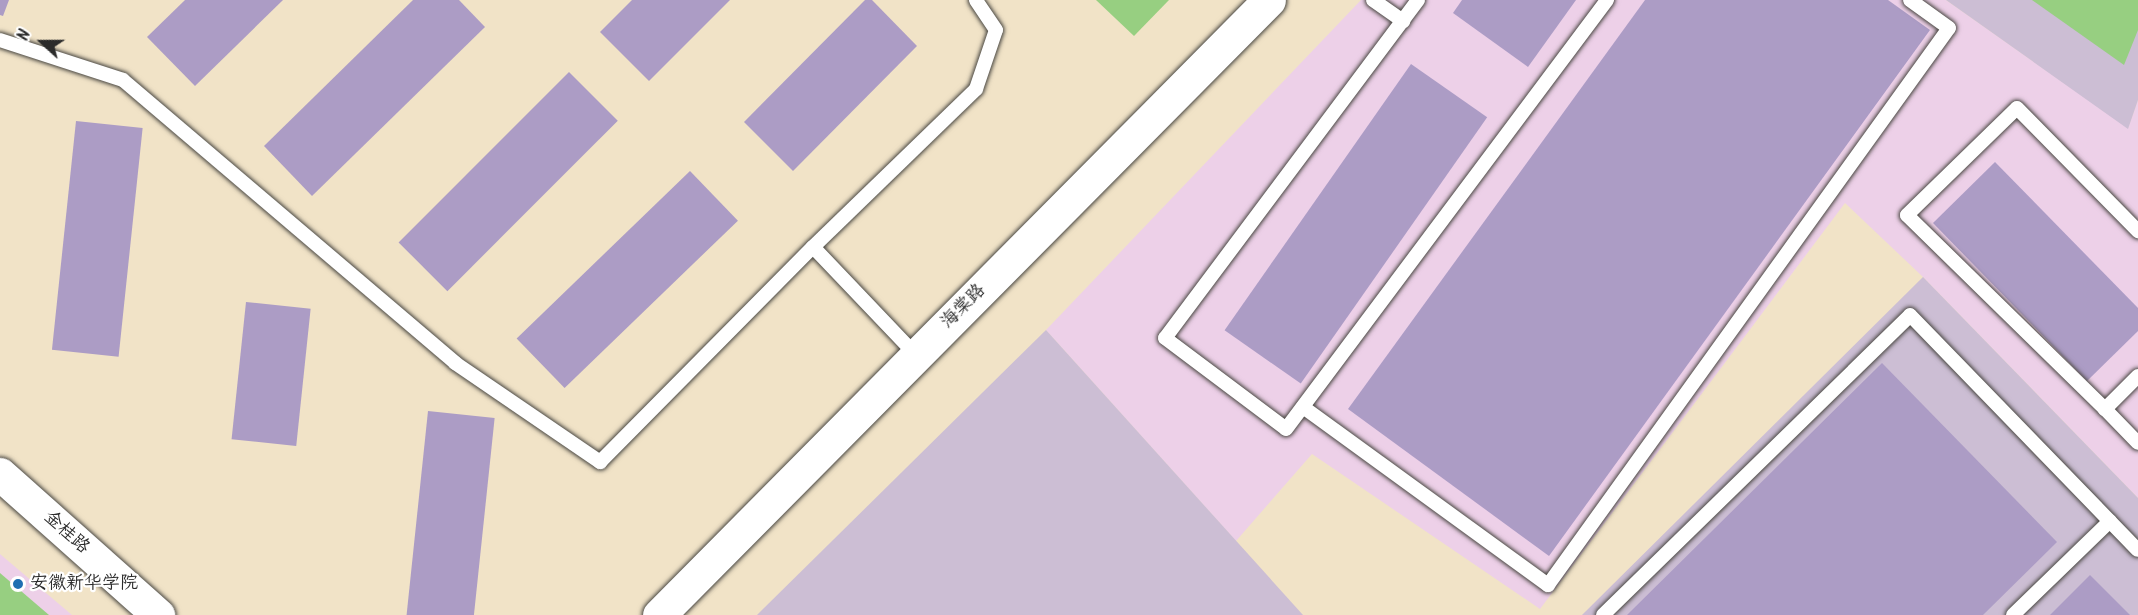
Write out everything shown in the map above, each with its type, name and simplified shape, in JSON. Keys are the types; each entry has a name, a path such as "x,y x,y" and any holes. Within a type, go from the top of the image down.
{"street":[{"name":"海棠路","path":"659,615 1269,0"},
{"name":"金桂路","path":"0,474 158,615"}],"lane":[{"path":"0,40 123,80 455,363 600,462 813,247 976,89 996,30 976,0"},
{"path":"1373,0 1403,21"},
{"path":"1418,0 1165,338 1286,429 1607,0"},
{"path":"1303,408 1548,585 1949,28 1911,0"},
{"path":"2138,231 2017,108 1907,215 2138,443"},
{"path":"813,247 916,355"},
{"path":"1602,615 1910,315 2138,550"},
{"path":"2104,409 2138,376"},
{"path":"2013,615 2110,521"}],"shaded area":[{"path":"1361,0 1946,0 2128,128 2138,100 2138,498 1923,277 1845,203 1540,609 1312,454 1236,541 1046,330"},
{"path":"1946,0 2138,0 2138,100 2128,129"},
{"path":"1923,277 2138,498 2138,615 1582,615"},
{"path":"1046,330 1303,615 757,615"},
{"name":"安徽新华学院","path":"0,554 72,615 0,615"}],"green space":[{"path":"1096,0 1169,0 1134,36"},
{"path":"2032,0 2138,0 2138,30 2124,65"},
{"path":"0,573 49,615 0,615"}],"building":[{"path":"0,0 9,0 3,16 0,15"},
{"path":"185,0 283,0 195,86 147,37"},
{"path":"413,0 459,0 485,27 312,196 264,146"},
{"path":"632,0 730,0 649,81 600,32"},
{"path":"865,0 872,0 917,46 793,171 744,122"},
{"path":"1462,0 1576,0 1528,67 1453,13"},
{"path":"1645,0 1888,0 1930,30 1549,556 1348,409"},
{"path":"1411,64 1487,117 1301,384 1225,330"},
{"path":"569,72 618,121 447,291 399,242"},
{"path":"76,121 143,128 119,357 52,350"},
{"path":"1995,162 2138,308 2138,331 2087,381 1933,223"},
{"path":"690,171 738,221 565,388 517,338"},
{"path":"246,302 311,309 296,446 232,439"},
{"path":"1882,363 2057,542 1983,615 1627,615"},
{"path":"428,411 495,418 474,615 407,615"},
{"path":"2090,575 2130,615 2050,615"}],"place":[{"name":"安徽新华学院","path":"18,584"}]}
